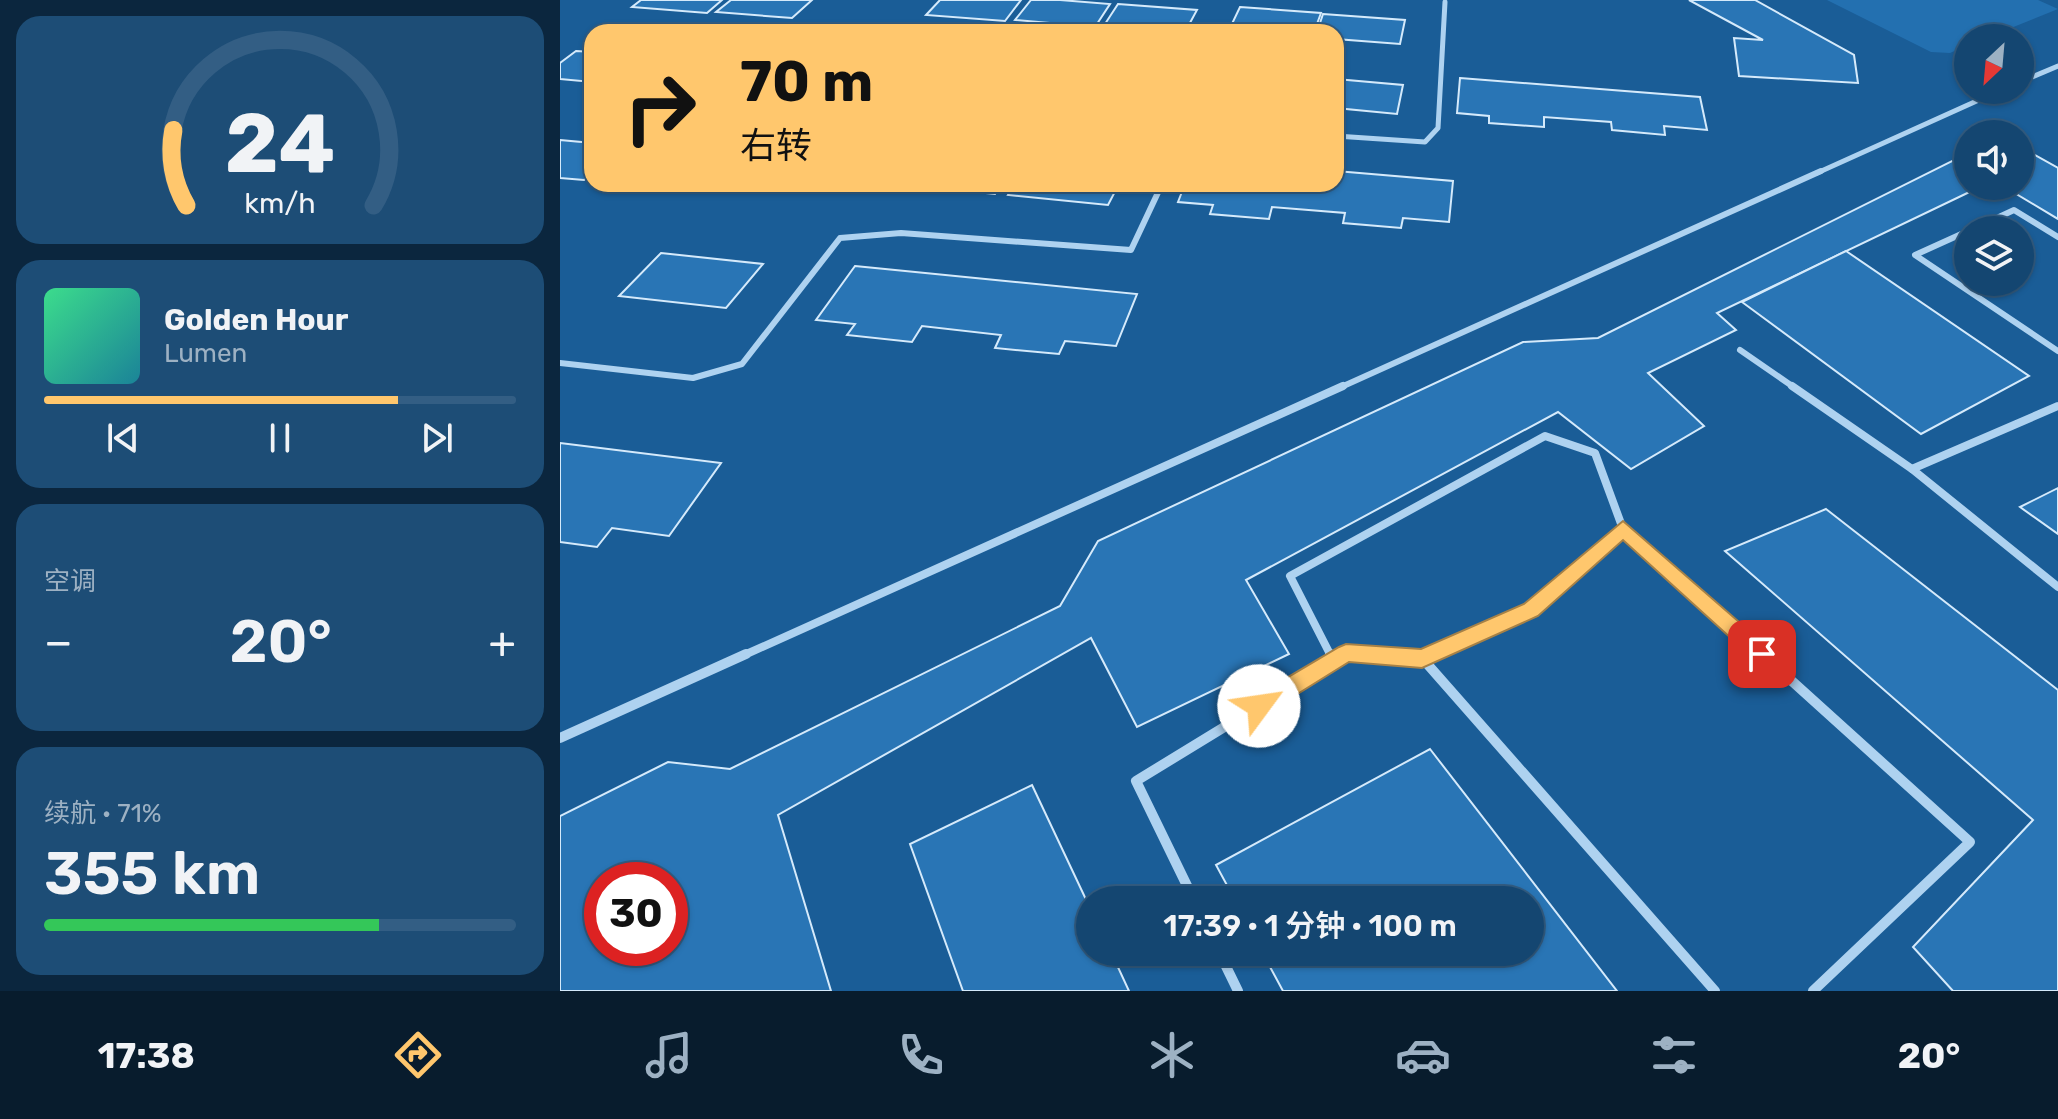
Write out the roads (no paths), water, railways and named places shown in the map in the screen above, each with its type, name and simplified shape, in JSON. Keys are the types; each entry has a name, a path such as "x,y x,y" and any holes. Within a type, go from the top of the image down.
{"street":[{"path":"1344,137 1425,142 1438,128 1445,2"},
{"path":"2034,76 2058,66"},
{"path":"560,738 1970,104"},
{"path":"560,363 693,378 742,364 840,238 901,233 1131,250 1158,192"},
{"path":"2001,216 2014,210 2024,216"},
{"path":"2034,222 2058,237"},
{"path":"1954,238 1915,255 1954,281"},
{"path":"1976,296 2058,351"},
{"path":"1740,350 1912,469 2058,587"},
{"path":"1912,469 2058,406"},
{"path":"1333,661 1290,576 1545,436 1595,453 1623,529 1970,842 1813,991"},
{"path":"1187,886 1136,781 1346,653 1422,658 1531,610 1623,529"},
{"path":"1422,658 1715,991"},
{"path":"1226,966 1238,991"}]}
